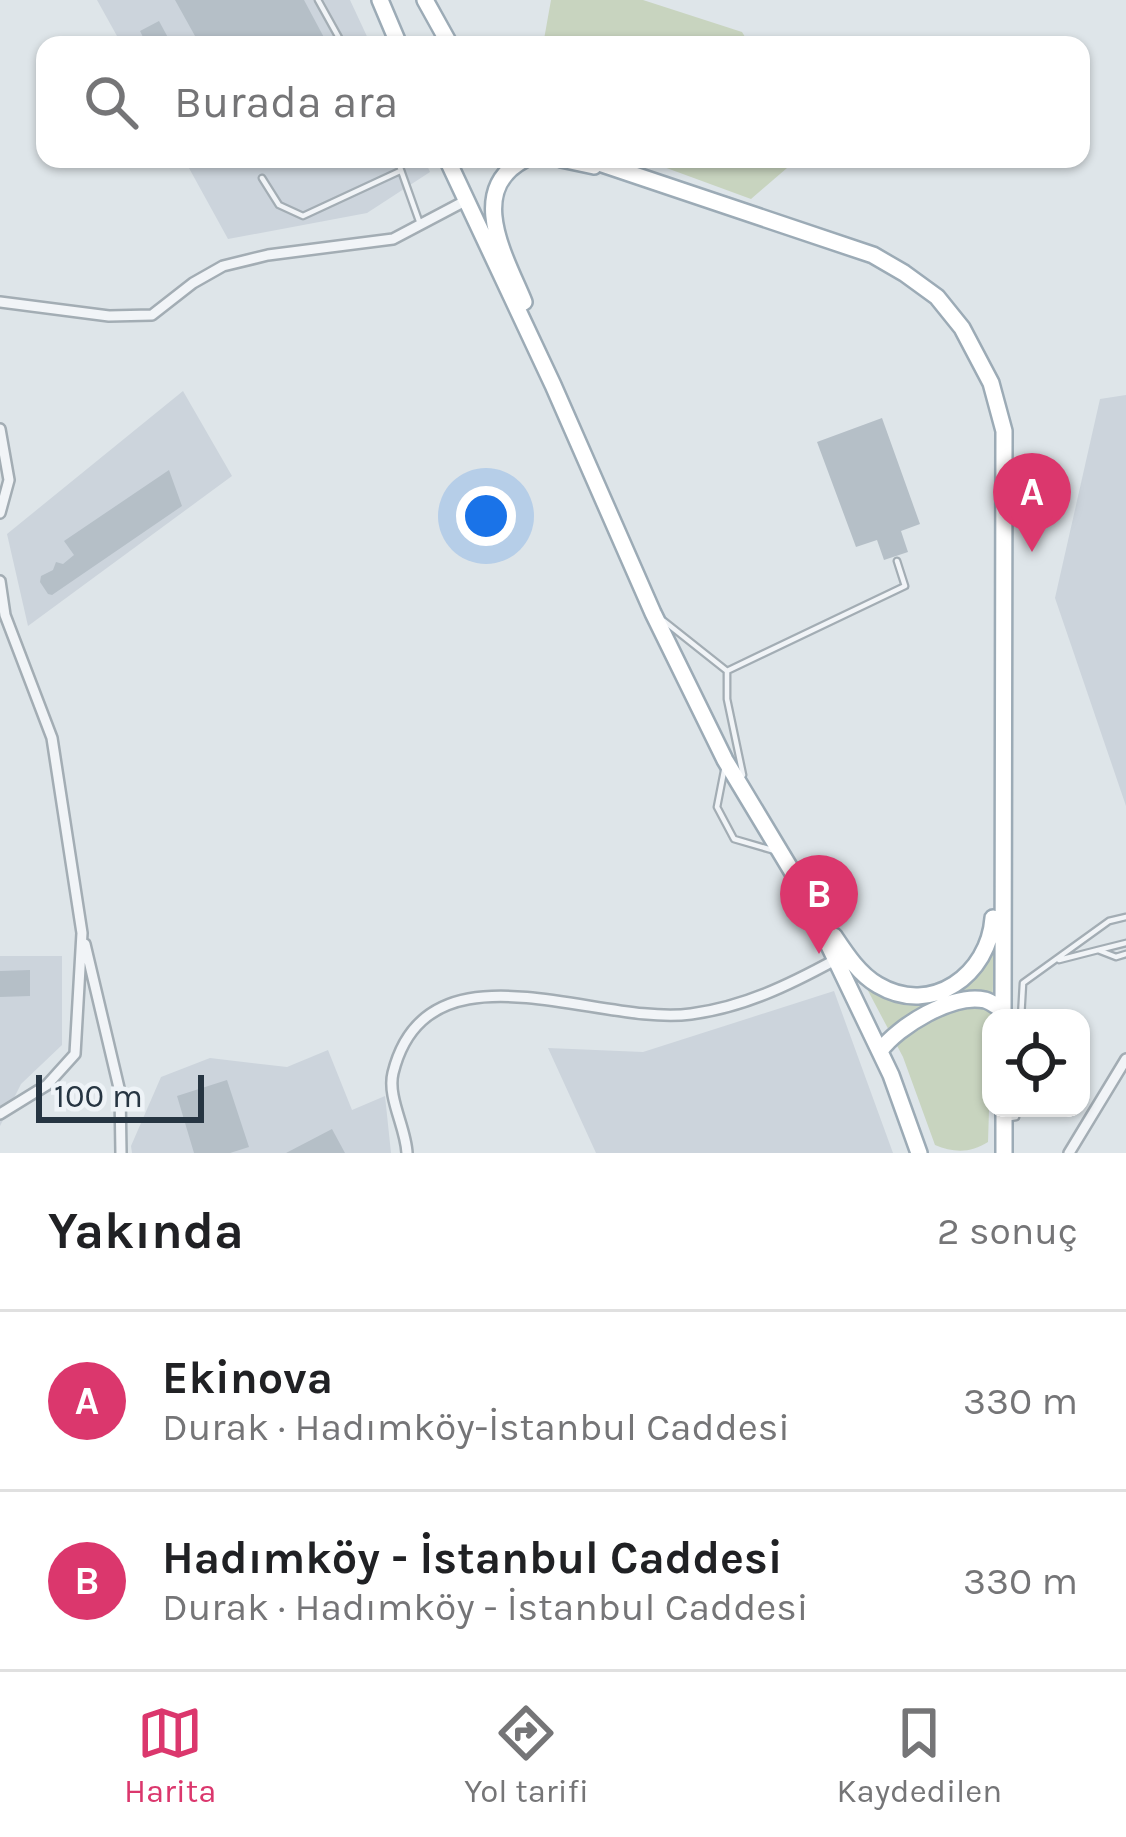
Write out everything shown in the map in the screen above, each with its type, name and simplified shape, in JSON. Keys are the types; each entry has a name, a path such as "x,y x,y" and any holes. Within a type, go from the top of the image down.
{"main road":[{"path":"380,0 395,36"},
{"path":"425,0 445,36"},
{"path":"451,168 725,760 779,852 864,975 884,989 930,995 956,985 986,952 1001,860"},
{"path":"514,168 503,177 491,209 503,255 553,385"},
{"path":"602,168 620,172"},
{"path":"610,168 873,255 937,297 981,360 998,405 1004,446 1003,1009"},
{"path":"800,884 880,1051 919,1153"},
{"path":"880,1051 904,1026 951,1005 984,999 997,1009"},
{"path":"1004,1153 1008,1117"}],"street":[{"path":"0,302 109,316 152,315 223,266 268,255 393,239 465,201"},
{"path":"0,429 9,480 0,513"},
{"path":"0,581 5,616 52,738 82,933 120,1092 121,1153"},
{"path":"0,1114 47,1084 75,1054 82,933"},
{"path":"407,1153 391,1078 408,1031 441,1006 517,994 648,1015 691,1014 774,994 836,959"},
{"path":"1069,1153 1126,1059"}],"lane":[{"path":"318,0 338,36"},
{"path":"399,168 421,226"},
{"path":"262,178 279,205 303,216 400,171"},
{"path":"728,671 905,586 897,561"},
{"path":"653,613 728,671"},
{"path":"728,671 727,699 747,799"},
{"path":"725,760 717,807 734,839 779,852"},
{"path":"1022,1009 1023,983 1109,921 1126,917"},
{"path":"1054,962 1126,943"},
{"path":"1098,950 1116,957 1126,954"}],"shaded area":[{"path":"97,0 350,0 367,36 117,36"},
{"path":"189,168 428,168 430,172 367,213 228,239"},
{"path":"183,391 232,476 28,626 7,534"},
{"path":"1126,395 1126,806 1055,598 1100,399"},
{"path":"0,956 62,956 62,1045 21,1084 0,1126"},
{"path":"834,991 893,1153 596,1153 548,1048 643,1052"},
{"path":"328,1050 352,1110 385,1096 391,1153 132,1153 161,1077 210,1058 287,1067"}],"green space":[{"path":"551,0 643,0 744,36 545,36"},
{"path":"667,168 787,168 751,199"},
{"path":"994,953 992,1009 982,1009 982,1117 989,1117 988,1142 969,1150 949,1149 935,1145 903,1057 865,985 903,1000 937,999 981,970"}],"building":[{"path":"175,0 304,0 323,36 195,36"},
{"path":"159,21 167,36 142,36 140,31"},
{"path":"882,418 920,524 901,531 908,552 884,560 877,540 856,547 817,442"},
{"path":"169,470 182,506 48,594 41,576 53,570 56,562 63,564 74,555 64,541"},
{"path":"30,970 30,996 0,997 0,971"},
{"path":"227,1080 249,1147 230,1153 194,1153 177,1096"},
{"path":"332,1129 345,1153 286,1153"}],"place":[{"name":"Ekinova","path":"1032,552"},
{"name":"Hadımköy - İstanbul Caddesi","path":"819,954"}]}
